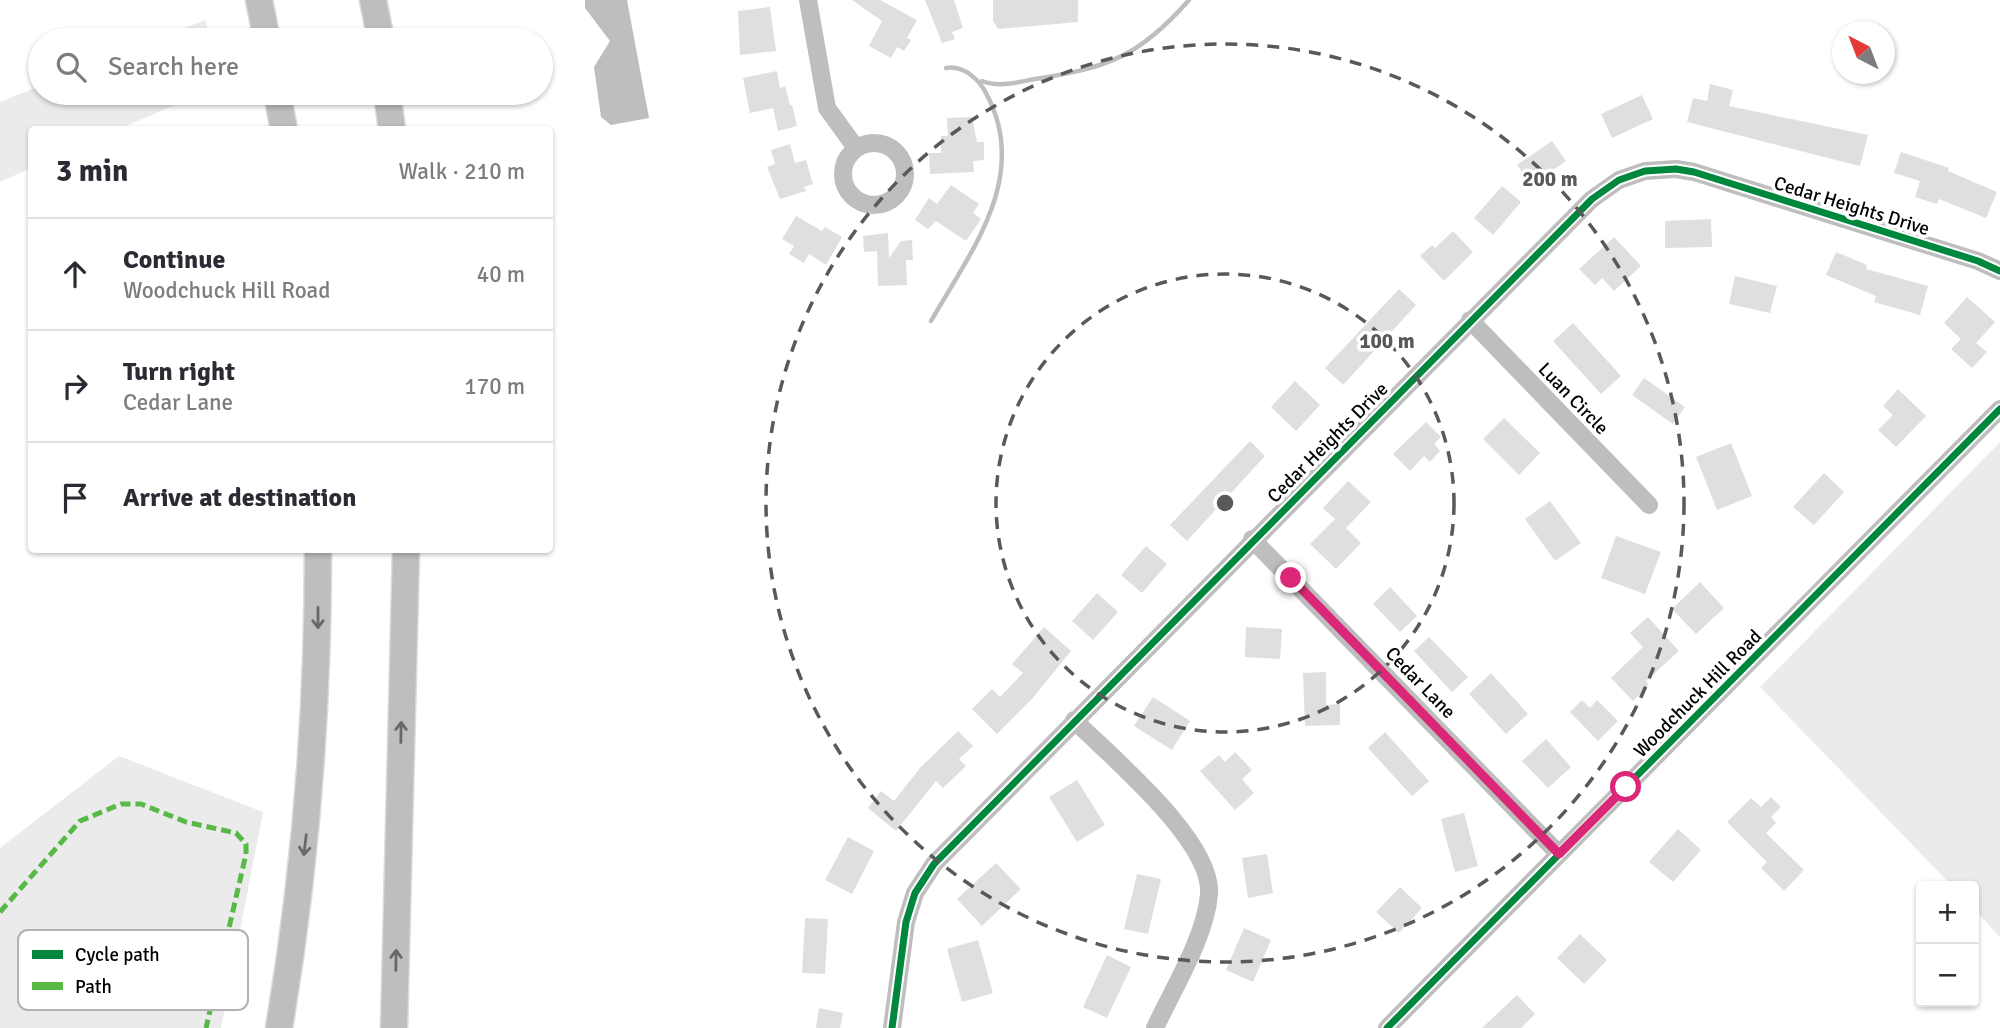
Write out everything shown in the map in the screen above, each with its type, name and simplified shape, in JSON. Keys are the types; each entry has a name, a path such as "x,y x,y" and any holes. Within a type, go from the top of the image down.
{"highway":[{"path":"259,0 265,28"},
{"path":"373,0 379,28"},
{"path":"279,105 283,126"},
{"path":"389,105 391,126"},
{"path":"279,1028 308,818 318,648 318,553"},
{"path":"394,1028 406,553"}],"street":[{"path":"808,0 827,108 856,148"},
{"name":"Cedar Heights Drive","path":"892,1028 906,922 915,893 934,864 1470,320 1592,199 1619,180 1645,171 1676,169 1694,172 1978,261 2000,271"},
{"name":"Luan Circle","path":"1470,320 1649,505"},
{"name":"Woodchuck Hill Road","path":"1387,1028 2000,409"},
{"name":"Cedar Lane","path":"1252,539 1559,854"},
{"path":"1074,720 1182,829 1206,870 1209,894 1200,929 1155,1028"}],"shaded area":[{"path":"585,0 627,0 649,118 611,125 601,117 594,67 610,41 585,8"},
{"path":"205,20 207,28 185,28"},
{"path":"28,91 28,105 175,105 126,126 28,126 28,169 0,182 0,102"},
{"path":"2000,442 2000,937 1979,914 1979,881 1947,881 1760,687"},
{"path":"119,756 263,812 240,930 18,930 18,1010 224,1010 221,1028 0,1028 0,848"}],"building":[{"path":"852,0 880,0 917,20 907,38 911,40 904,51 897,47 891,58 869,46 882,21"},
{"path":"925,0 954,0 963,28 952,32 955,39 942,43"},
{"path":"993,0 1078,0 1078,22 998,29 993,21"},
{"path":"770,7 776,51 740,55 738,11"},
{"path":"777,71 780,88 785,86 797,126 778,131 773,108 750,113 743,78"},
{"path":"1710,84 1733,90 1729,106 1868,135 1860,166 1687,122 1693,98 1707,101"},
{"path":"1642,95 1653,119 1612,138 1601,114"},
{"path":"972,117 977,142 984,142 984,160 973,161 974,172 930,174 929,153 941,153 941,136 948,136 947,118"},
{"path":"1552,141 1566,161 1531,185 1517,165"},
{"path":"790,144 795,163 806,160 813,184 804,187 806,191 780,199 767,167 775,164 771,150"},
{"path":"1901,152 1949,168 1948,171 1997,192 1986,218 1939,199 1937,204 1915,197 1920,181 1894,173"},
{"path":"951,185 979,204 973,213 981,219 966,241 936,221 928,229 915,220 929,198 937,204"},
{"path":"1502,186 1521,202 1493,235 1474,218"},
{"path":"796,216 822,231 825,227 842,237 826,265 809,254 804,263 789,254 794,246 782,239"},
{"path":"1711,219 1712,247 1665,248 1665,221"},
{"path":"1453,231 1473,252 1444,281 1420,256 1432,245 1435,248"},
{"path":"888,233 889,258 901,241 912,240 913,260 906,260 907,285 878,286 877,251 864,252 863,236"},
{"path":"1614,237 1641,266 1614,291 1602,278 1595,285 1579,269"},
{"path":"1836,252 1867,265 1866,269 1928,286 1920,315 1874,302 1876,296 1826,275"},
{"path":"1735,276 1777,286 1770,313 1729,304"},
{"path":"1399,289 1416,305 1343,385 1325,368"},
{"path":"1967,297 1995,322 1976,343 1987,352 1972,368 1951,349 1961,339 1944,323"},
{"path":"1573,323 1621,376 1601,394 1553,341"},
{"path":"1644,378 1685,407 1673,424 1632,395"},
{"path":"1295,381 1320,405 1296,431 1271,407"},
{"path":"1898,389 1926,416 1896,447 1878,430 1893,415 1883,406"},
{"path":"1504,418 1540,453 1519,475 1483,439"},
{"path":"1426,422 1441,437 1434,444 1440,451 1430,462 1424,456 1410,471 1393,454"},
{"path":"1250,441 1265,456 1187,541 1170,525"},
{"path":"1731,443 1752,496 1717,510 1696,457"},
{"path":"1824,473 1844,492 1814,525 1793,507"},
{"path":"1348,481 1371,502 1346,528 1361,543 1336,569 1310,544 1335,519 1323,508"},
{"path":"1550,501 1581,543 1555,561 1525,519"},
{"path":"1616,536 1661,552 1645,594 1601,578"},
{"path":"1146,546 1167,564 1142,593 1121,575"},
{"path":"1700,582 1724,608 1696,634 1672,609"},
{"path":"1390,587 1417,616 1400,632 1373,604"},
{"path":"1097,593 1118,612 1093,640 1072,621"},
{"path":"1648,617 1679,651 1646,681 1649,685 1633,701 1611,678 1643,647 1630,633"},
{"path":"1044,627 1071,651 1032,699 997,734 972,709 992,689 1000,697 1023,673 1012,664"},
{"path":"1246,627 1282,629 1280,659 1245,657"},
{"path":"1429,637 1468,677 1452,692 1414,651"},
{"path":"1326,672 1326,705 1340,704 1340,725 1305,726 1303,673"},
{"path":"1491,673 1528,714 1506,734 1469,694"},
{"path":"1153,697 1190,721 1172,750 1134,726"},
{"path":"1582,700 1590,708 1597,700 1618,721 1598,741 1570,712"},
{"path":"958,731 973,746 959,759 966,766 943,788 936,781 896,831 868,808 881,791 894,801 920,768"},
{"path":"1385,732 1429,781 1412,796 1368,748"},
{"path":"1546,739 1571,767 1548,788 1522,761"},
{"path":"1235,752 1252,770 1242,779 1254,793 1235,810 1200,771 1219,755 1225,762"},
{"path":"1077,780 1105,825 1077,842 1049,797"},
{"path":"1771,797 1781,807 1771,817 1776,823 1766,833 1804,870 1784,891 1761,868 1767,862 1727,822 1751,798 1761,807"},
{"path":"1464,813 1478,866 1455,872 1441,819"},
{"path":"1678,829 1701,850 1673,882 1649,862"},
{"path":"848,837 874,851 852,894 825,880"},
{"path":"1267,854 1273,893 1248,898 1242,858"},
{"path":"996,863 1021,889 982,926 957,899"},
{"path":"1137,874 1161,879 1148,934 1124,929"},
{"path":"1400,887 1422,908 1399,933 1376,912"},
{"path":"805,918 828,919 825,974 802,973"},
{"path":"1244,928 1271,940 1253,982 1226,970"},
{"path":"1580,934 1607,960 1584,984 1557,958"},
{"path":"978,940 993,993 962,1002 947,949"},
{"path":"1107,955 1131,967 1107,1018 1083,1007"},
{"path":"1517,995 1535,1014 1521,1028 1482,1028"},
{"path":"819,1008 843,1013 840,1028 816,1028"}],"waterway":[{"path":"982,81 995,84 1015,83 1103,64 1138,47 1189,0"},
{"path":"931,321 963,268 990,212 999,184 1002,155 999,125 984,89 965,71 946,68"}],"marked path":[{"path":"0,912 80,821 121,804 141,804 186,822 236,833 246,844 229,930"},
{"path":"206,1028 210,1010"}],"cycle path":[{"path":"892,1028 906,922 915,893 934,864 1592,199 1619,180 1645,171 1676,169 1694,172 1978,261 2000,271"},
{"path":"1387,1028 2000,409"}],"route":[{"path":"1291,578 1559,854 1626,787"}]}
